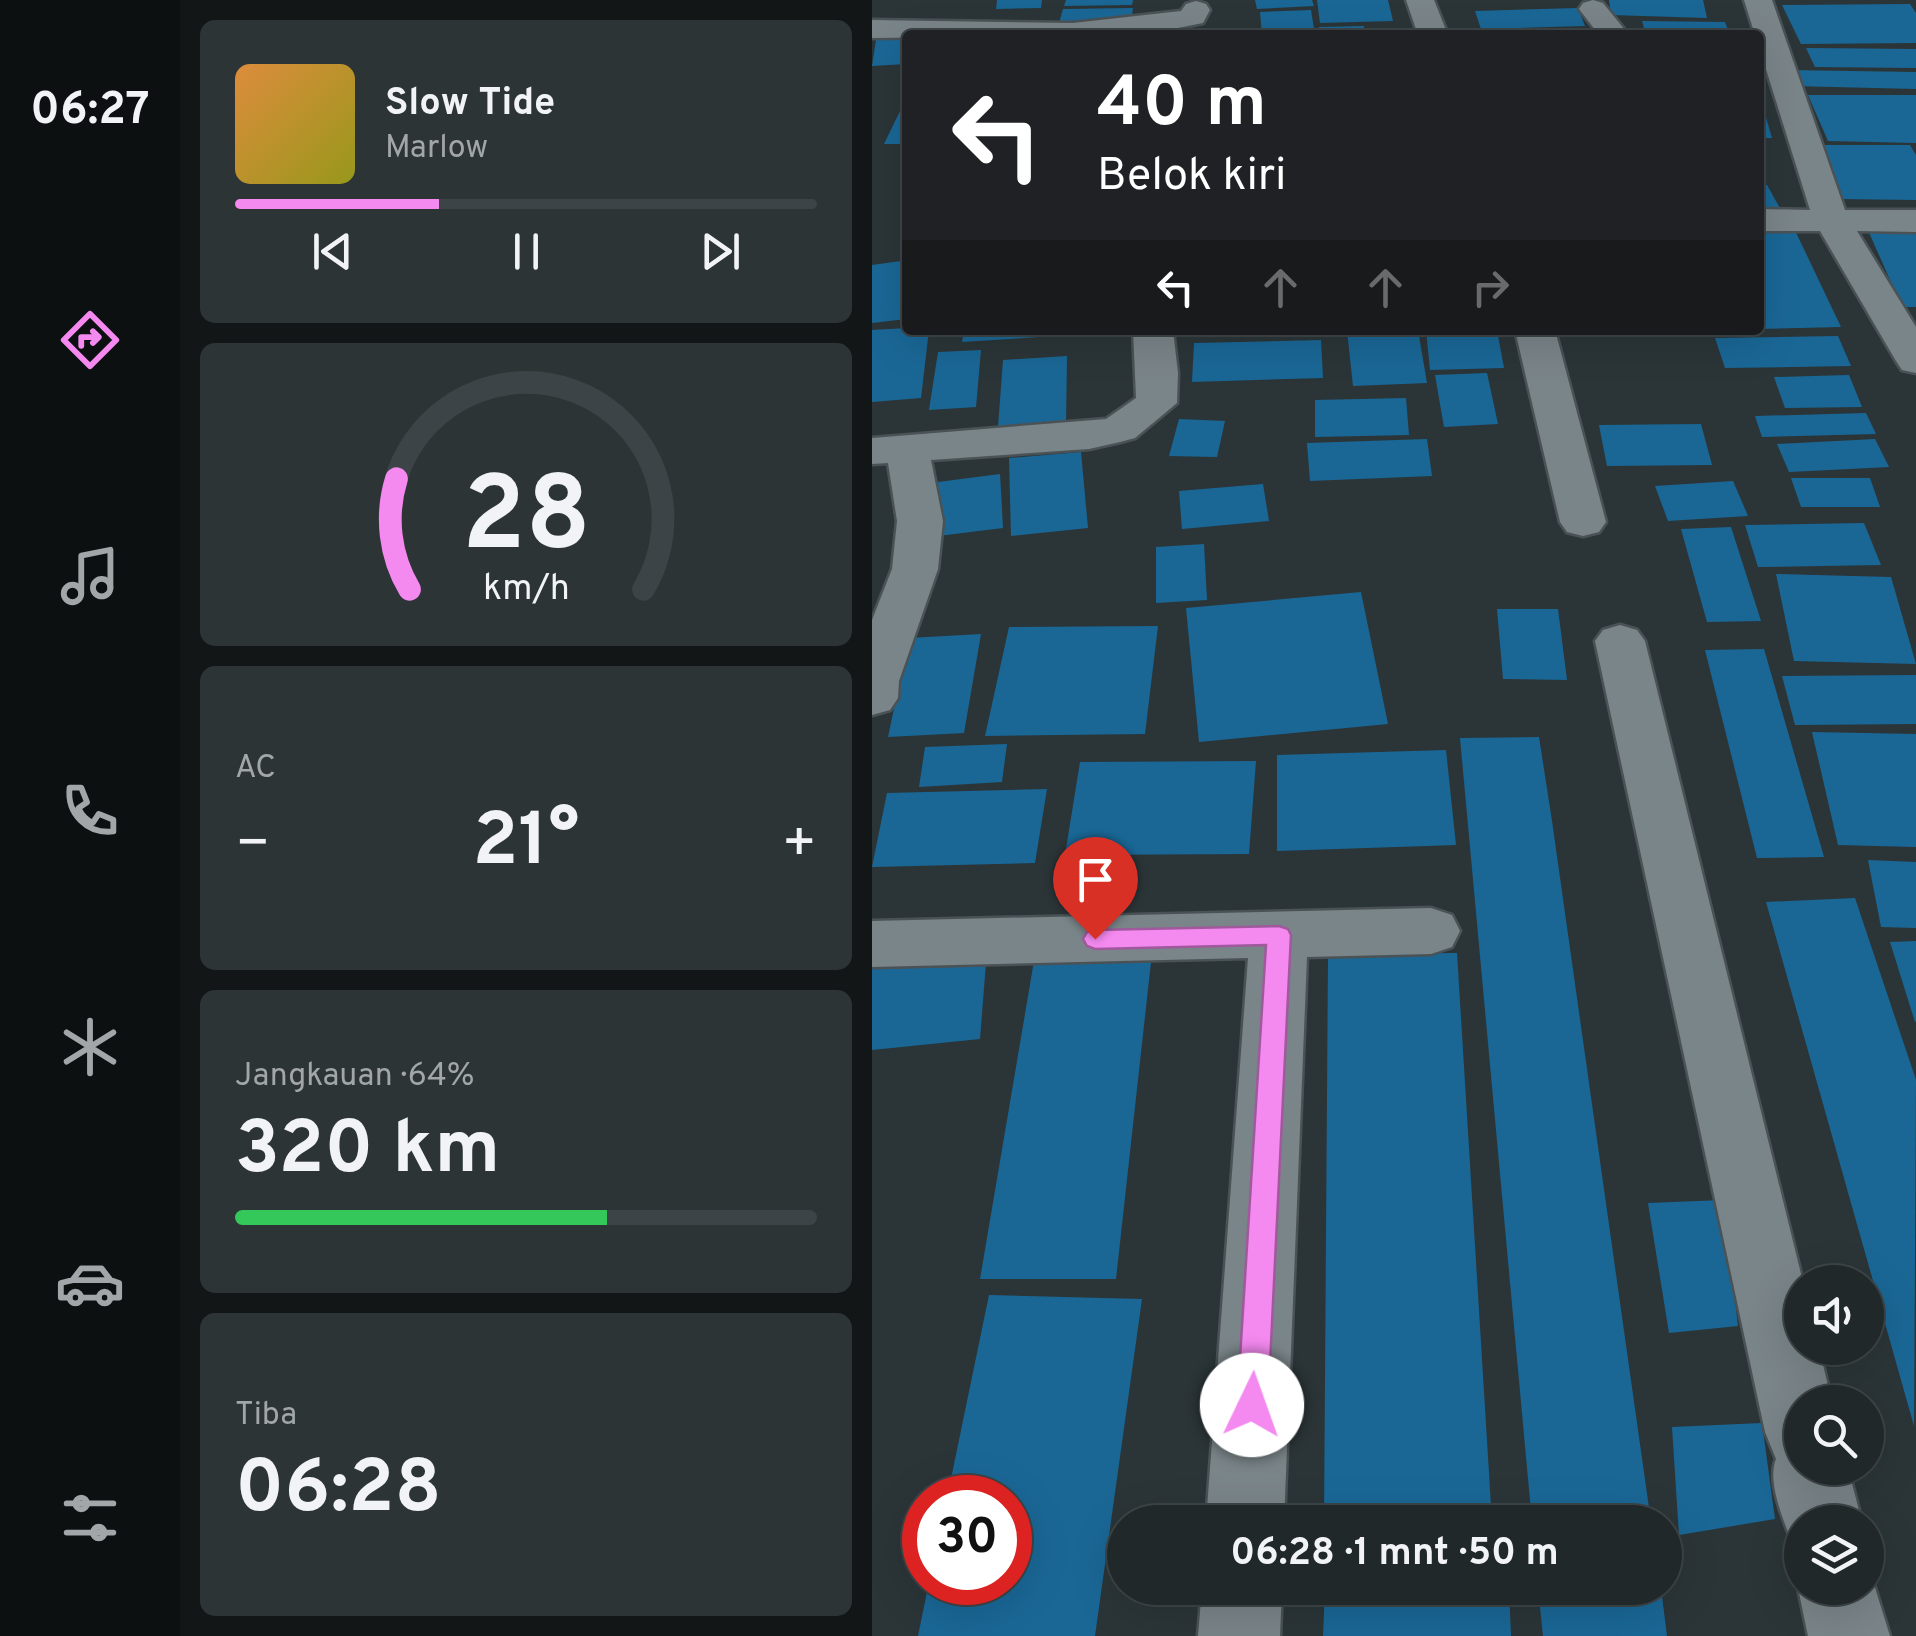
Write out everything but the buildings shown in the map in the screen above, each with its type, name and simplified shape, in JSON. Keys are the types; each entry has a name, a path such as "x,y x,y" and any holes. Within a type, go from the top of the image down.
{"street":[{"path":"1420,0 1431,30"},
{"path":"1758,0 1830,218 1916,361"},
{"path":"1593,9 1610,30"},
{"path":"1132,30 1193,17 1196,10"},
{"path":"872,29 907,30"},
{"path":"1764,220 1916,221"},
{"path":"872,698 874,682 915,568 920,520 890,451 1089,436 1120,430 1156,404 1158,373 1154,335"},
{"path":"1536,335 1583,522"},
{"path":"1620,641 1791,1385"},
{"path":"872,944 1430,931"},
{"path":"1247,1505 1279,935"},
{"path":"1239,1636 1241,1605"},
{"path":"1842,1605 1849,1636"}],"route":[{"path":"1095,939 1279,935 1252,1405"}]}
